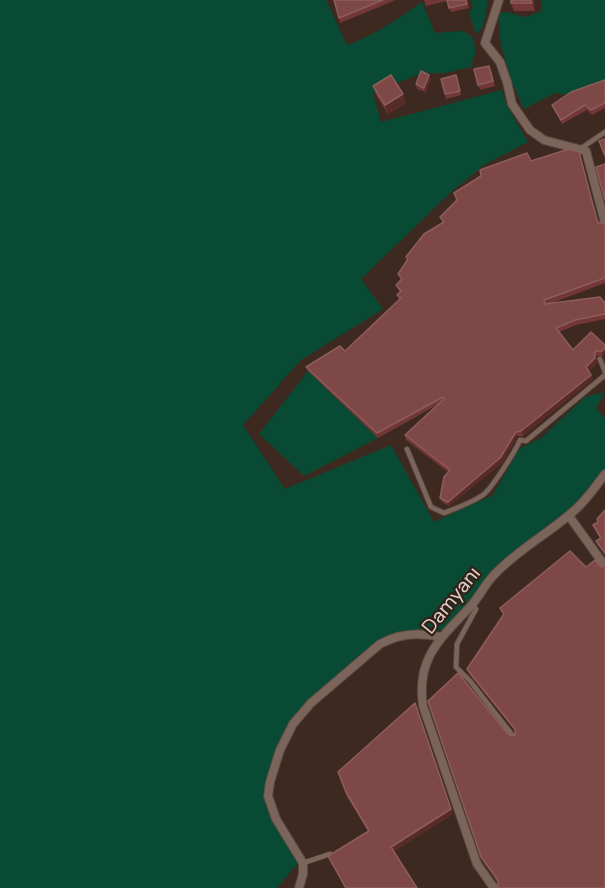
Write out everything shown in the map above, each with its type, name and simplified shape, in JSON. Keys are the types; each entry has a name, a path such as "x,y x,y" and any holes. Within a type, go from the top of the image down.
{"street":[{"path":"499,0 485,43 500,62 512,104 530,130 544,140 586,151 605,223"},
{"name":"Damyanı","path":"494,888 477,864 423,706 420,688 424,669 441,637 472,605 493,576 529,544 579,507 605,474"},
{"path":"569,516 605,566"},
{"path":"299,888 303,864 276,819 268,796 280,750 293,724 311,703 380,644 404,635 441,637"}],"lane":[{"path":"580,149 605,132"},
{"path":"407,449 431,507 444,513 464,505 484,494 514,455 520,440 526,441 540,431 605,374 600,359"},
{"path":"472,605 476,609 457,644 456,667 470,681 513,736"},
{"path":"303,864 330,854"}],"green space":[{"path":"0,0 326,0 347,45 377,32 422,2 435,33 462,31 472,36 476,50 471,67 445,73 422,73 373,93 381,122 502,90 507,106 528,142 484,165 450,193 361,279 383,309 301,360 243,425 285,489 391,445 434,522 493,495 519,449 541,438 585,397 605,392 596,408 605,418 605,469 577,505 528,543 448,627 435,632 391,636 310,701 284,736 268,809 298,863 277,888 0,888"},
{"path":"471,0 488,0 483,27 476,34 469,13 473,7"},
{"path":"541,0 605,0 605,85 569,95 555,93 524,109 511,80 501,46 498,13 506,12 526,17 541,11"},
{"path":"308,371 378,438 304,476 259,434"}],"building":[{"path":"334,0 383,0 339,18"},
{"path":"447,0 466,0 467,4 449,8"},
{"path":"511,0 531,0 532,3 511,3"},
{"path":"489,66 493,81 478,85 474,69"},
{"path":"421,71 429,75 424,88 416,84"},
{"path":"391,75 403,94 385,105 373,86"},
{"path":"456,75 460,91 445,94 441,79"},
{"path":"605,80 605,103 591,110 585,105 561,120 552,105 571,92"},
{"path":"605,139 605,156 599,141"},
{"path":"569,149 579,152 597,220 605,224 605,278 544,300 545,304 600,297 605,303 605,314 575,320 556,328 573,350 591,332 605,345 605,348 602,351 595,351 595,358 586,367 591,375 521,431 516,432 500,458 448,502 440,498 444,477 450,470 405,435 444,399 443,397 377,433 306,367 340,346 345,351 401,298 397,295 401,291 396,285 402,279 398,274 408,259 406,257 424,234 444,222 440,217 457,200 454,193 481,176 480,170 527,153 531,161"},
{"path":"605,164 605,200 596,167"},
{"path":"605,510 605,553 596,541 601,538 593,525 598,522 597,519"},
{"path":"570,551 586,567 595,560 601,567 605,566 605,888 498,888 498,880 481,857 428,701 458,673 508,734 515,735 515,729 467,669 504,614 500,608"},
{"path":"415,703 451,809 391,847 417,888 346,888 328,856 369,831 346,792 338,772"}]}
